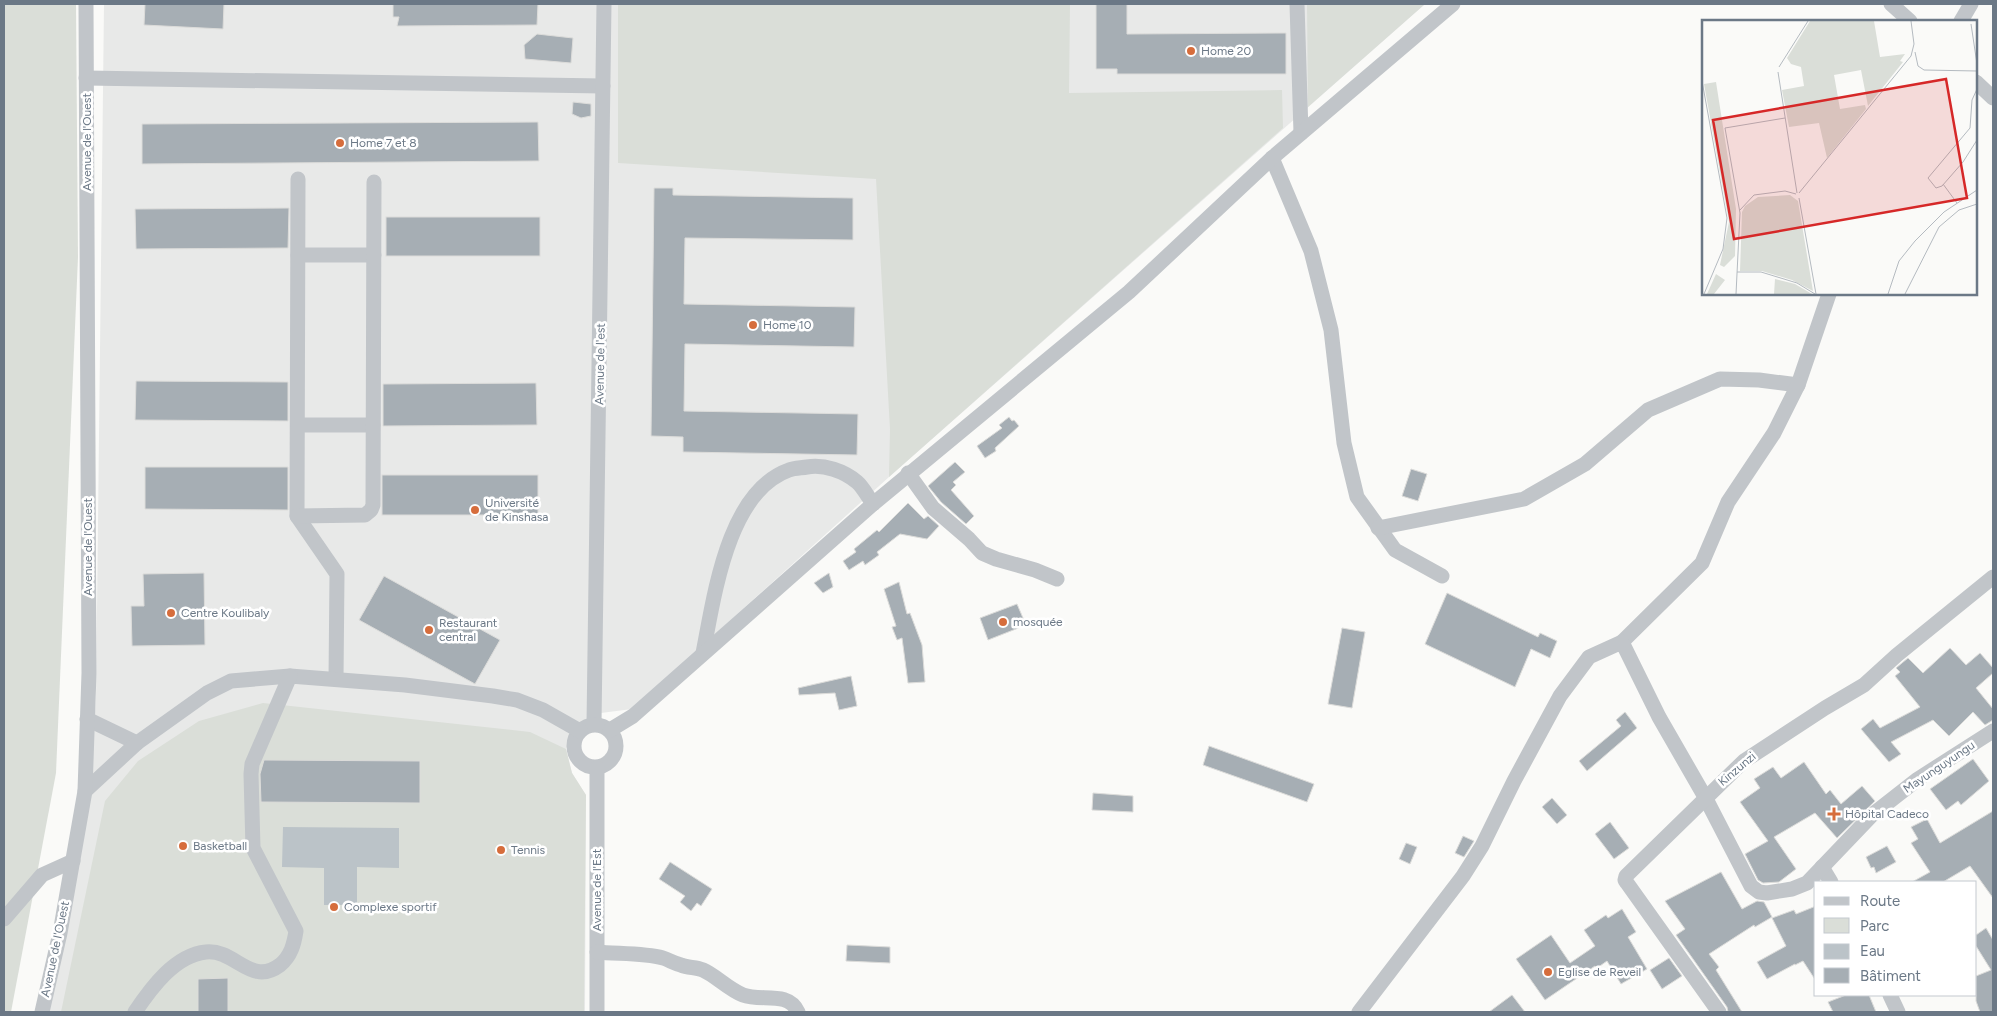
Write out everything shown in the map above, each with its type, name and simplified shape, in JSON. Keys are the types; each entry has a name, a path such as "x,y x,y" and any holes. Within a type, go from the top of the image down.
{"street":[{"name":"Avenue de l'Ouest","path":"42,1012 73,861 85,791 89,663 86,4"},
{"name":"Avenue de l'est","path":"587,727 604,4"},
{"path":"1297,4 1301,134"},
{"path":"85,791 137,742 207,693 230,681 290,676 405,685 517,700 587,727 610,730 633,716 908,473 1129,292 1272,158 1453,4"},
{"path":"1891,4 1909,20"},
{"path":"1963,20 1971,4"},
{"path":"86,78 603,86"},
{"path":"1977,83 1993,98"},
{"path":"1272,158 1311,251 1331,330 1344,443 1357,497 1395,550 1442,576"},
{"path":"298,179 297,516 337,574 336,679"},
{"path":"297,516 365,515 371,510 374,182"},
{"path":"298,255 374,255"},
{"path":"1359,1012 1468,868 1482,846 1560,696 1589,657 1622,642 1702,563 1728,502 1774,433 1798,385 1829,295"},
{"path":"1378,528 1524,499 1585,464 1648,410 1720,379 1759,380 1798,385"},
{"path":"298,425 373,425"},
{"path":"703,653 725,553 746,507 765,484 788,470 815,466 837,470 858,482 873,504"},
{"path":"908,473 933,508 969,538 982,553 1057,579"},
{"name":"Kinzunzi","path":"1719,1012 1624,880 1626,876 1744,761 1864,685 1896,655 1993,577"},
{"name":"Mayunguyungu","path":"1622,642 1659,717 1705,797 1751,886 1759,892 1767,893 1792,889 1807,883 1872,815 1918,779 1993,730"},
{"path":"135,1012 159,978 192,955 208,952 222,953 246,967 262,973 275,969 286,960 294,945 296,931 253,848 251,774 252,764 290,676"},
{"path":"87,719 137,742"},
{"path":"587,727 574,743 577,756 586,765 597,768 613,759 616,752 615,736 610,730"},
{"name":"Avenue de l'Est","path":"597,768 597,1012"},
{"path":"4,919 42,875 73,861"},
{"path":"1822,867 1830,881"},
{"path":"597,952 662,958 682,966 696,968 706,971 722,984 743,995 789,1000 798,1012"},
{"path":"1890,996 1898,1012"}],"shaded area":[{"name":"Université de Kinshasa","path":"104,4 1425,4 889,477 632,709 601,713 587,719 575,730 566,749 572,773 586,795 585,1012 44,1012 89,803 96,696"}],"green space":[{"path":"4,4 76,4 78,257 56,773 11,1012 4,1012"},
{"path":"618,4 1070,4 1069,93 1282,90 1283,128 889,477 890,429 876,179 618,163"},
{"path":"1307,4 1425,4 1308,107"},
{"name":"Complexe sportif","path":"263,703 530,732 566,749 572,773 586,795 584,1012 61,1012 105,801 138,761 199,721"}],"water":[{"path":"283,827 399,828 399,868 357,867 357,905 324,905 324,868 282,867"}],"building":[{"path":"145,4 224,4 223,29 144,25"},
{"path":"393,4 538,4 537,25 397,26 399,17 393,17"},
{"name":"Home 20","path":"1096,4 1127,4 1127,34 1286,33 1286,74 1117,74 1117,69 1096,69"},
{"path":"537,34 573,38 571,63 525,59 524,45"},
{"path":"573,102 591,104 591,116 581,118 572,114"},
{"name":"Home 7 et 8","path":"538,122 539,161 142,164 142,124"},
{"name":"Home 10","path":"654,188 673,188 673,195 853,198 853,240 685,238 684,304 855,307 854,347 685,344 684,411 858,414 857,455 683,452 683,437 651,436"},
{"path":"289,208 288,248 136,249 135,209"},
{"path":"386,217 540,217 540,256 386,256"},
{"path":"136,381 288,382 288,421 135,420"},
{"path":"536,383 537,425 383,426 383,384"},
{"path":"1009,417 1019,426 995,448 996,451 985,458 977,446 1002,428 999,425"},
{"path":"955,462 965,472 953,482 956,485 951,490 974,516 966,524 941,502 928,486"},
{"path":"145,467 288,467 288,510 145,509"},
{"path":"1411,469 1427,474 1418,501 1402,496"},
{"path":"382,475 538,475 538,515 382,515"},
{"path":"908,503 924,519 928,516 939,526 927,539 900,534 877,552 879,555 865,565 863,561 849,570 843,561 856,552 854,549 877,530 879,532"},
{"path":"204,573 205,645 132,646 131,606 144,606 143,574"},
{"path":"829,573 833,587 823,593 814,583"},
{"name":"Restaurant central","path":"384,576 500,640 475,684 359,620"},
{"path":"899,582 907,614 910,613 922,645 925,682 908,683 902,638 897,640 892,627 896,626 884,589"},
{"path":"1447,593 1538,637 1540,633 1557,641 1550,658 1531,649 1515,687 1425,644"},
{"name":"mosquée","path":"1017,604 1026,625 988,640 980,618"},
{"path":"1342,628 1365,632 1352,708 1328,704"},
{"path":"1950,648 1966,665 1980,653 1993,668 1993,673 1976,688 1993,709 1993,720 1985,725 1973,712 1949,736 1933,720 1891,742 1901,754 1889,762 1861,729 1873,719 1880,728 1920,707 1895,676 1900,672 1896,668 1908,658 1923,673"},
{"path":"851,676 857,706 839,710 835,693 799,695 798,688"},
{"path":"1625,712 1637,728 1587,771 1579,761 1621,726 1616,720"},
{"path":"1209,746 1314,784 1307,802 1203,765"},
{"path":"1973,759 1989,781 1961,805 1958,801 1946,810 1930,789"},
{"path":"264,760 420,761 420,803 261,802 260,774"},
{"path":"1804,762 1826,794 1830,790 1841,804 1862,786 1875,801 1837,838 1815,813 1774,837 1796,869 1779,882 1763,883 1758,880 1745,854 1768,841 1740,802 1760,788 1754,779 1773,767 1781,778"},
{"path":"1093,793 1133,796 1133,812 1092,810"},
{"path":"1552,798 1567,815 1557,824 1542,807"},
{"path":"1993,811 1993,898 1970,866 1945,881 1914,881 1930,872 1911,843 1918,839 1911,827 1927,819 1940,843"},
{"path":"1610,822 1629,848 1614,859 1595,834"},
{"path":"1463,836 1474,841 1464,857 1455,853"},
{"path":"1406,843 1417,847 1410,864 1399,859"},
{"path":"1887,846 1896,862 1876,873 1874,867 1871,868 1866,857"},
{"path":"670,862 712,889 701,906 697,903 691,911 680,902 685,896 659,879"},
{"path":"1721,872 1742,909 1757,901 1764,902 1772,917 1755,927 1754,925 1709,954 1719,967 1716,970 1742,1012 1728,1012 1727,1007 1676,935 1685,929 1665,901"},
{"path":"1814,907 1814,978 1803,961 1767,979 1757,962 1786,946 1772,918 1794,910 1796,914"},
{"path":"1622,909 1636,932 1628,937 1647,969 1621,984 1607,961 1597,968 1595,966 1545,1000 1516,959 1551,935 1570,963 1595,946 1584,930 1606,915 1608,918"},
{"path":"1986,928 1993,940 1993,1012 1980,1012 1976,1001 1977,976 1991,970 1977,948 1977,934"},
{"path":"847,945 890,947 890,963 846,961"},
{"path":"1669,958 1682,976 1662,989 1650,970"},
{"path":"228,978 228,1012 198,1012 198,979"},
{"path":"1512,995 1525,1012 1489,1012"},
{"path":"1843,996 1869,996 1876,1012 1833,1012 1828,1002"}],"place":[{"name":"Home 20","path":"1191,51"},
{"name":"Home 7 et 8","path":"340,143"},
{"name":"Home 10","path":"753,325"},
{"name":"Université de Kinshasa","path":"475,510"},
{"name":"Centre Koulibaly","path":"171,613"},
{"name":"mosquée","path":"1003,622"},
{"name":"Restaurant central","path":"429,630"},
{"name":"Hôpital Cadeco","path":"1834,814"},
{"name":"Basketball","path":"183,846"},
{"name":"Tennis","path":"501,850"},
{"name":"Complexe sportif","path":"334,907"},
{"name":"Eglise de Reveil","path":"1548,972"}]}
